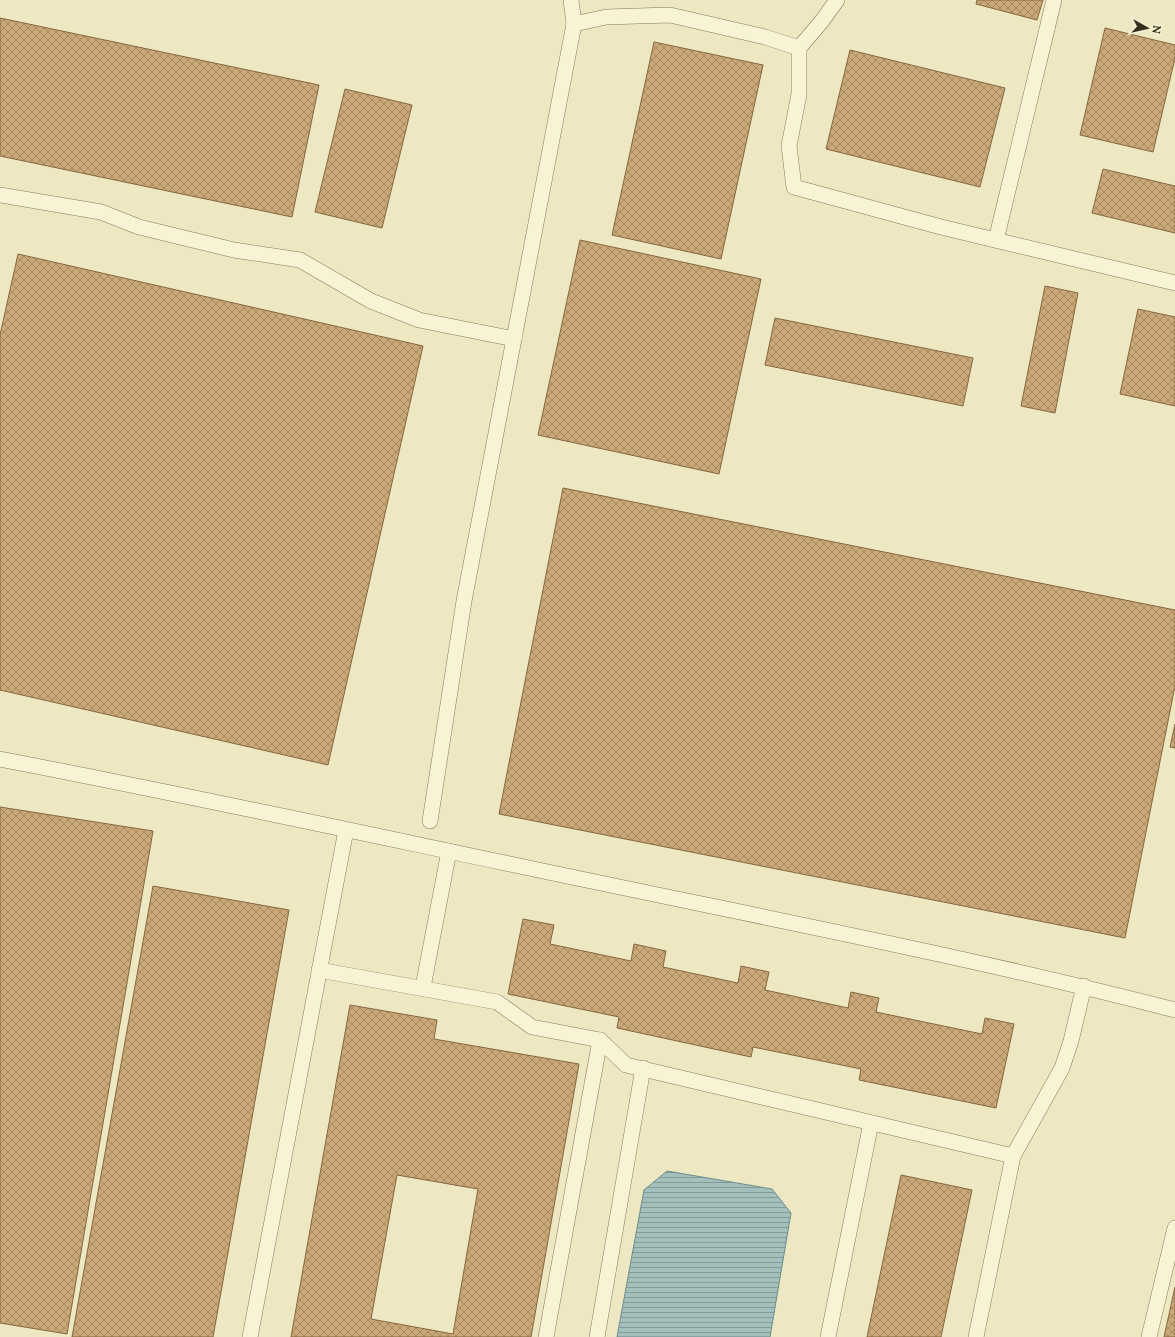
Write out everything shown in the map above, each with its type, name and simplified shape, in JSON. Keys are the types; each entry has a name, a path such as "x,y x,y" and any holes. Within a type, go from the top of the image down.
{"lane":[{"path":"430,821 464,601 574,24 571,0"},
{"path":"837,0 822,21 799,48 799,94 789,146 794,187 996,240 1175,283"},
{"path":"996,240 1054,0"},
{"path":"574,24 606,17 670,15 765,37 799,48"},
{"path":"0,194 102,212 138,227 234,250 300,260 371,301 419,320 514,339"},
{"path":"0,760 160,790 898,945 1084,986 1175,1010"},
{"path":"250,1337 346,830"},
{"path":"422,987 449,851"},
{"path":"320,970 422,987 497,1002 532,1027 600,1040 626,1065 1013,1156"},
{"path":"976,1337 1013,1156 1062,1068 1071,1041 1084,986"},
{"path":"546,1337 600,1040"},
{"path":"597,1337 643,1068"},
{"path":"828,1337 871,1123"},
{"path":"1150,1337 1175,1228"}],"water":[{"path":"667,1171 772,1189 791,1213 770,1337 617,1337 644,1190"}],"building":[{"path":"977,0 1043,0 1037,20 976,4"},
{"path":"0,18 319,85 292,217 0,156"},
{"path":"1105,28 1175,45 1175,58 1153,152 1080,135"},
{"path":"654,42 763,65 721,259 612,235"},
{"path":"850,50 1005,88 980,187 826,149"},
{"path":"345,89 412,105 382,228 315,212"},
{"path":"1103,169 1175,186 1175,233 1092,213"},
{"path":"580,240 761,279 719,474 538,435"},
{"path":"18,254 423,346 328,765 0,690 0,335"},
{"path":"1045,286 1078,293 1055,413 1021,406"},
{"path":"1138,309 1175,317 1175,406 1120,394"},
{"path":"775,318 973,358 963,406 765,365"},
{"path":"563,488 1175,610 1175,686 1125,938 499,814"},
{"path":"1175,724 1175,748 1170,747"},
{"path":"0,807 153,831 67,1334 0,1323"},
{"path":"153,886 289,910 213,1337 72,1337"},
{"path":"523,919 554,925 550,944 631,961 634,944 666,951 663,967 738,983 741,966 769,972 765,990 848,1008 851,992 879,998 876,1012 982,1034 985,1018 1014,1024 996,1108 859,1080 861,1069 753,1047 751,1057 617,1028 619,1017 508,994"},
{"path":"350,1005 437,1020 434,1039 579,1064 531,1337 291,1337","holes":["397,1175 478,1189 453,1334 371,1319"]},
{"path":"901,1175 972,1190 941,1337 867,1337"},
{"path":"1175,1287 1175,1337 1164,1337"}]}
